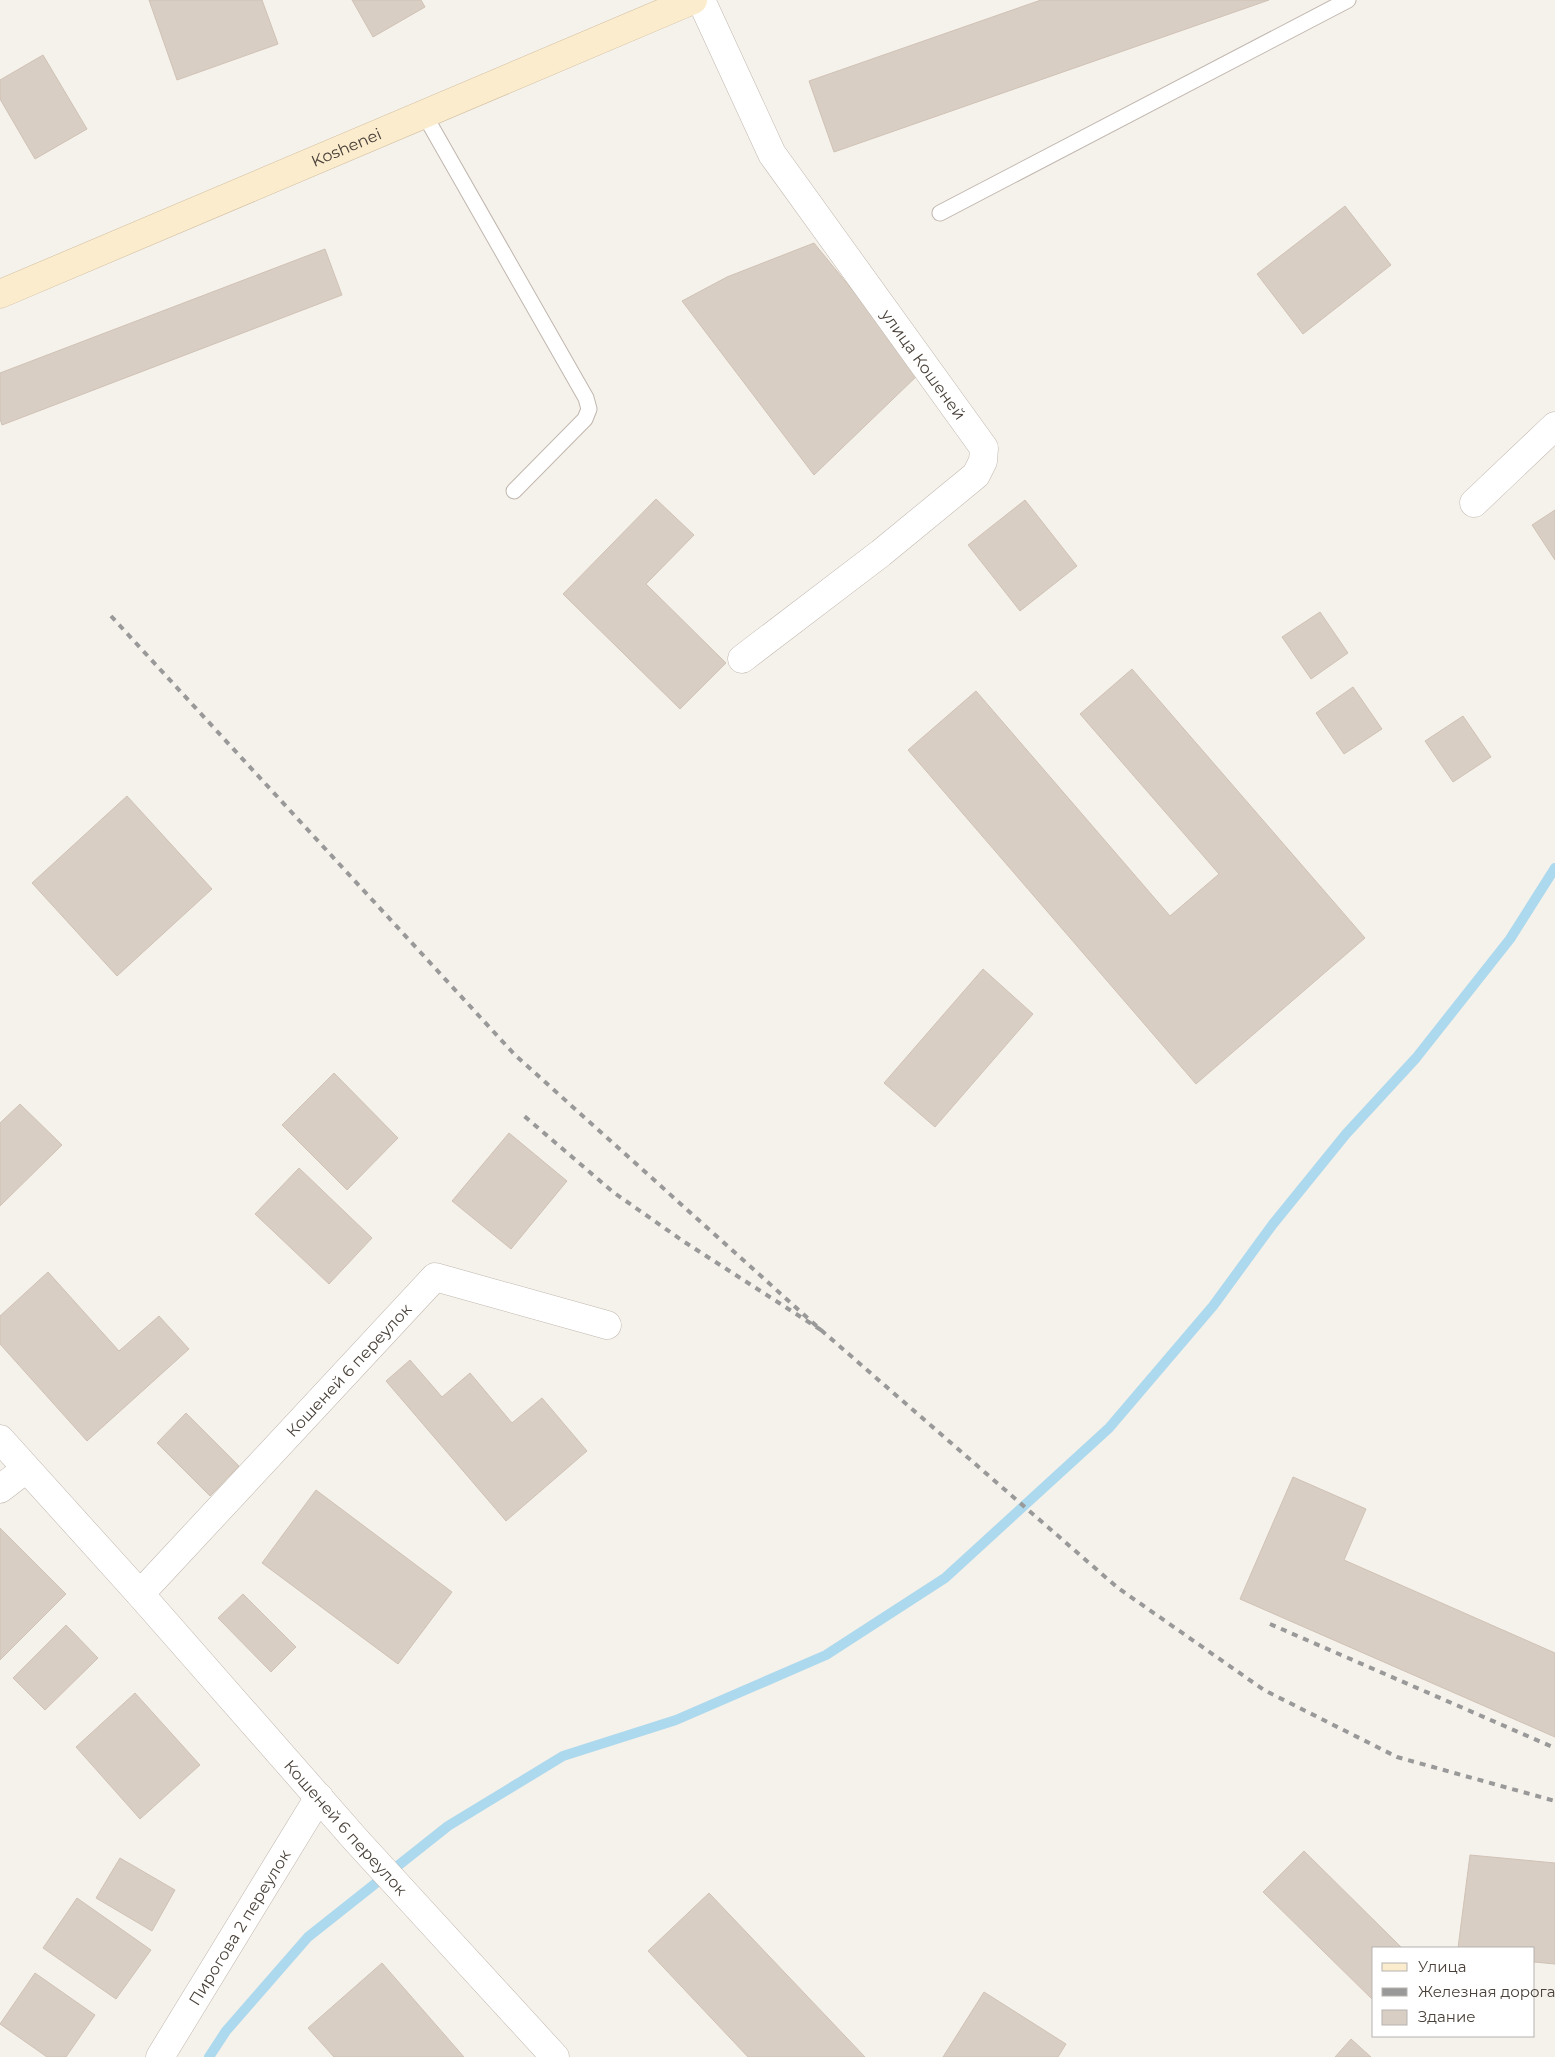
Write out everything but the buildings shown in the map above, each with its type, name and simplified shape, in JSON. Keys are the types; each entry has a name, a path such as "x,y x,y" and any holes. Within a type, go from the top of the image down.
{"main road":[{"name":"Koshenei","path":"0,294 693,0"}],"street":[{"name":"улица Кошеней","path":"701,0 772,154 984,448 983,461 976,475 881,553 742,659"},
{"path":"1474,503 1555,426"},
{"name":"Кошеней 6 переулок","path":"140,1594 435,1277 607,1324"},
{"name":"Кошеней 6 переулок","path":"0,1439 319,1797 555,2057"},
{"path":"0,1489 26,1469"},
{"name":"Пирогова 2 переулок","path":"160,2057 319,1797"}],"lane":[{"path":"940,214 1348,0"},
{"path":"424,114 586,398 589,409 585,418 514,491"}],"waterway":[{"path":"209,2057 226,2031 308,1937 448,1826 563,1756 676,1720 826,1655 945,1578 1109,1428 1213,1306 1273,1224 1346,1134 1416,1058 1510,939 1555,868"}],"railway":[{"path":"111,616 515,1055 821,1330 683,1241 613,1192 523,1115"},
{"path":"821,1330 1118,1588 1264,1690 1397,1757 1555,1801"},
{"path":"1270,1624 1555,1748"}]}
